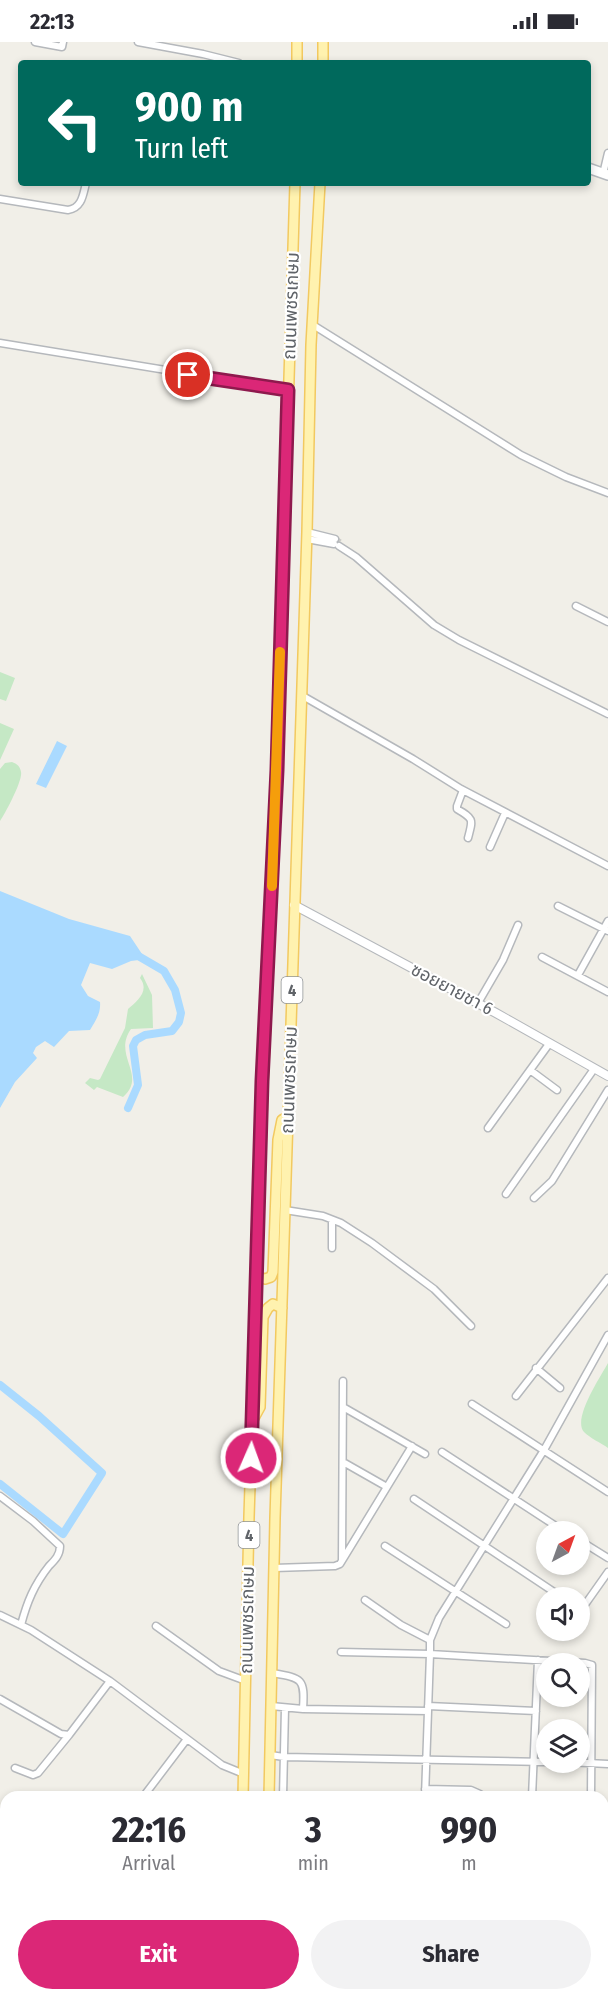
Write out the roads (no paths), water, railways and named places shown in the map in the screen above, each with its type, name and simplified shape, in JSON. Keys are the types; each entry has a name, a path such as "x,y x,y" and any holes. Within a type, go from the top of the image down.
{"main road":[{"path":"297,42 297,60"},
{"path":"323,42 323,60"},
{"name":"ถนนเพชรเกษม","path":"243,1791 262,1081 277,779 295,186"},
{"name":"ถนนเพชรเกษม","path":"268,1791 287,1117 313,325 320,186"},
{"path":"257,1277 265,1280 271,1277 273,1272 279,1133 282,1120 287,1117"},
{"path":"252,1419 260,1407 263,1317 273,1304 282,1308"}],"street":[{"path":"35,42 62,47 63,42"},
{"path":"141,42 227,60"},
{"path":"605,174 608,153"},
{"path":"0,198 68,210 80,204 85,186"},
{"path":"313,325 504,445 548,468 608,493"},
{"path":"0,342 288,390"},
{"path":"307,536 337,543 442,630 608,714"},
{"path":"576,606 608,622"},
{"path":"301,695 505,813 608,866"},
{"path":"464,790 457,809 471,818 468,838"},
{"path":"490,847 505,813"},
{"name":"ซอยยายชา 6","path":"294,905 478,1003 608,1076"},
{"path":"558,906 606,930"},
{"path":"578,975 606,930 608,921"},
{"path":"478,1003 503,960 518,925"},
{"path":"542,957 608,992"},
{"path":"488,1128 549,1044"},
{"path":"506,1194 594,1069"},
{"path":"530,1070 557,1090"},
{"path":"534,1198 552,1181 608,1090"},
{"path":"285,1210 323,1216 372,1243 434,1289 471,1326"},
{"path":"332,1220 332,1248"},
{"path":"516,1396 608,1278"},
{"path":"425,1791 430,1640 434,1627 544,1450 608,1335"},
{"path":"536,1368 560,1388"},
{"path":"342,1561 343,1381"},
{"path":"472,1404 608,1491"},
{"path":"343,1407 425,1454"},
{"path":"274,1568 335,1566 342,1561 412,1446"},
{"path":"442,1452 547,1521"},
{"path":"343,1462 387,1487"},
{"path":"0,1496 33,1521 60,1546 58,1556 29,1595 21,1625"},
{"path":"414,1499 546,1587"},
{"path":"385,1546 506,1624"},
{"path":"590,1547 608,1558"},
{"path":"590,1599 608,1572"},
{"path":"365,1600 408,1629 430,1640"},
{"path":"0,1615 21,1625 110,1681 222,1765 244,1774"},
{"path":"156,1626 219,1671 246,1681"},
{"path":"341,1652 536,1660"},
{"path":"590,1664 592,1665 591,1791"},
{"path":"272,1673 290,1676 302,1683 303,1709"},
{"path":"15,1768 33,1775 38,1773 110,1681"},
{"path":"0,1699 61,1734 69,1735"},
{"path":"271,1706 303,1709 536,1712"},
{"path":"532,1791 536,1707"},
{"path":"283,1791 285,1708"},
{"path":"148,1791 188,1739"},
{"path":"270,1755 284,1758 536,1761"},
{"path":"590,1763 608,1764"},
{"path":"456,1791 473,1791"}],"water":[{"path":"57,741 67,746 46,788 36,784"},
{"path":"0,891 69,919 130,936 142,954 139,960 112,969 90,963 81,985 88,996 100,1002 100,1010 90,1030 69,1031 54,1047 45,1041 36,1047 33,1053 37,1058 15,1082 0,1108"}],"waterway":[{"path":"128,1108 138,1085 133,1046 136,1040 145,1035 172,1031 179,1022 181,1013 175,990 164,971 140,957"},
{"path":"0,1385 39,1416 102,1473 63,1534 0,1484"}],"tunnel":[{"path":"335,539 341,543"}]}
